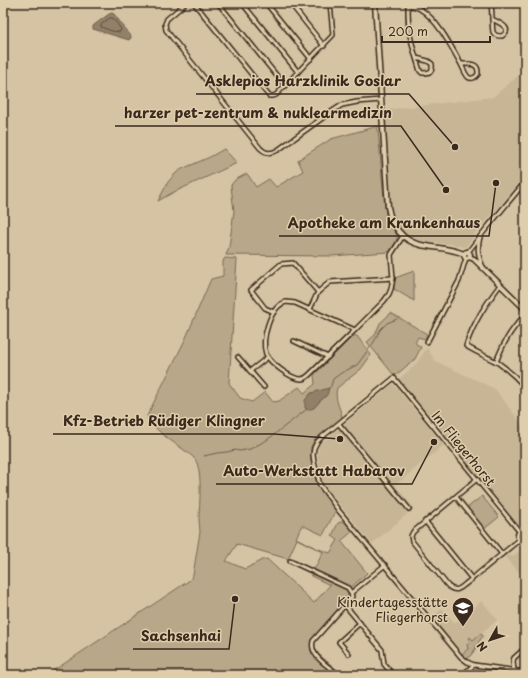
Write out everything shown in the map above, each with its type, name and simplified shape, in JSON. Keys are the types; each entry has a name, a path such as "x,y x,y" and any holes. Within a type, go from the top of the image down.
{"street":[{"path":"186,3 165,21 167,33 260,148 269,154 278,150 328,114 342,106 357,102 381,100"},
{"path":"194,3 269,96 276,95 333,35 330,3"},
{"path":"218,3 285,86"},
{"path":"242,3 298,72"},
{"path":"266,3 311,59"},
{"path":"290,3 324,46"},
{"path":"375,3 388,207 392,223 403,236 419,245 452,250 474,259 525,309"},
{"path":"492,3 492,19 493,32 499,36 505,34 506,27 492,19"},
{"path":"416,58 428,60 432,64 430,71 427,73 422,73 420,71 416,58 409,30 408,4 420,9 436,23 461,64 467,77 474,78 477,76 479,69 476,66 473,64 461,64"},
{"path":"427,342 459,281 467,255 525,182"},
{"path":"355,330 310,309 289,302 281,304 276,308 269,322 266,332 265,350 268,357 275,365 293,377 300,379 309,375 355,330 387,298 391,290 391,255 403,236"},
{"path":"481,236 478,250 485,270"},
{"path":"274,312 265,308 251,290 282,264 293,263 318,292"},
{"path":"310,309 318,292 330,282 392,278"},
{"path":"500,285 470,332 466,346 511,372 525,387"},
{"path":"496,362 507,338 525,315"},
{"path":"294,341 328,356"},
{"path":"238,357 264,387"},
{"path":"250,371 268,357"},
{"name":"Im Fliegerhorst","path":"338,424 394,378 519,531"},
{"path":"409,509 338,424 317,442 314,448 314,462 320,485 339,511 461,658 474,665 525,672"},
{"path":"477,479 412,533 412,541 448,586 452,590 457,590 518,540"},
{"path":"456,497 502,554"},
{"path":"425,521 472,579"},
{"path":"518,540 517,536 519,531 525,530"},
{"path":"518,540 525,542"},
{"path":"290,561 340,583 348,588 351,593 352,597 346,605 312,640 311,646 319,659 339,675"},
{"path":"351,593 385,565"},
{"path":"346,605 382,650 384,664 393,675"},
{"path":"350,654 339,642 360,623"},
{"path":"512,675 514,671 514,658 525,648"},
{"path":"462,675 474,665"}],"shaded area":[{"path":"525,70 525,177 493,214 479,227 465,247 420,241 405,235 397,227 390,212 384,110 493,97"},
{"path":"378,126 377,130 386,215 388,222 397,235 396,242 389,252 331,256 226,255 229,247 234,211 231,185 235,180 246,174 256,187 269,179 276,187 303,171 298,160 331,139"},
{"path":"224,149 237,163 158,201 168,182 176,173"},
{"path":"224,259 237,259 229,383 240,398 252,402 265,392 273,402 279,401 299,387 304,393 315,384 314,375 353,336 357,336 371,355 361,369 337,388 337,399 342,417 340,421 314,441 311,447 311,462 318,487 336,510 323,535 302,525 296,538 330,553 338,540 332,536 338,523 344,521 353,531 341,541 367,573 347,591 348,595 338,608 342,611 315,642 314,648 317,653 343,675 47,675 190,580 193,575 200,532 199,469 193,457 161,433 150,422 147,416 185,340 211,279 223,276","holes":["327,395 314,408 305,400","297,539 323,552 311,576 330,585 314,603 267,559 245,569 226,561 237,544 288,559"]},
{"path":"414,271 414,301 394,289 395,278"},
{"path":"391,313 427,334 425,339 418,337 415,343 421,347 415,359 396,375 393,374 367,342 375,335 380,323"},
{"path":"427,348 435,361 495,389 525,429 525,528 520,529 398,380 416,364"},
{"path":"393,384 444,445 395,485 414,508 372,544 324,485 318,456 319,445"},
{"path":"482,496 499,517 484,529 467,508"},
{"path":"525,548 525,583 520,577 522,575 505,556 507,554 512,557"},
{"name":"Kindertagesstätte Fliegerhorst","path":"482,601 497,620 468,644 468,649 462,654 431,618 442,609 455,623"},
{"path":"481,633 483,636 472,654 467,659 462,654 468,649 467,644 470,642 470,637 473,640"}],"water":[{"path":"112,13 131,36 129,40 93,29 94,25"},
{"path":"329,388 327,395 314,408 307,410 305,408 305,400 311,393"}],"waterway":[{"path":"328,389 331,386 333,379 357,365 374,342 380,330 387,323 397,319"},
{"path":"204,456 235,450 240,451 250,449 267,440 307,409"}],"place":[{"name":"Asklepios Harzklinik Goslar","path":"455,147"},
{"name":"Apotheke am Krankenhaus","path":"496,183"},
{"name":"harzer pet-zentrum & nuklearmedizin","path":"446,190"},
{"name":"Kfz-Betrieb Rüdiger Klingner","path":"340,439"},
{"name":"Auto-Werkstatt Habarov","path":"434,442"},
{"name":"Sachsenhai","path":"235,599"},
{"name":"Kindertagesstätte Fliegerhorst","path":"463,628"}]}
